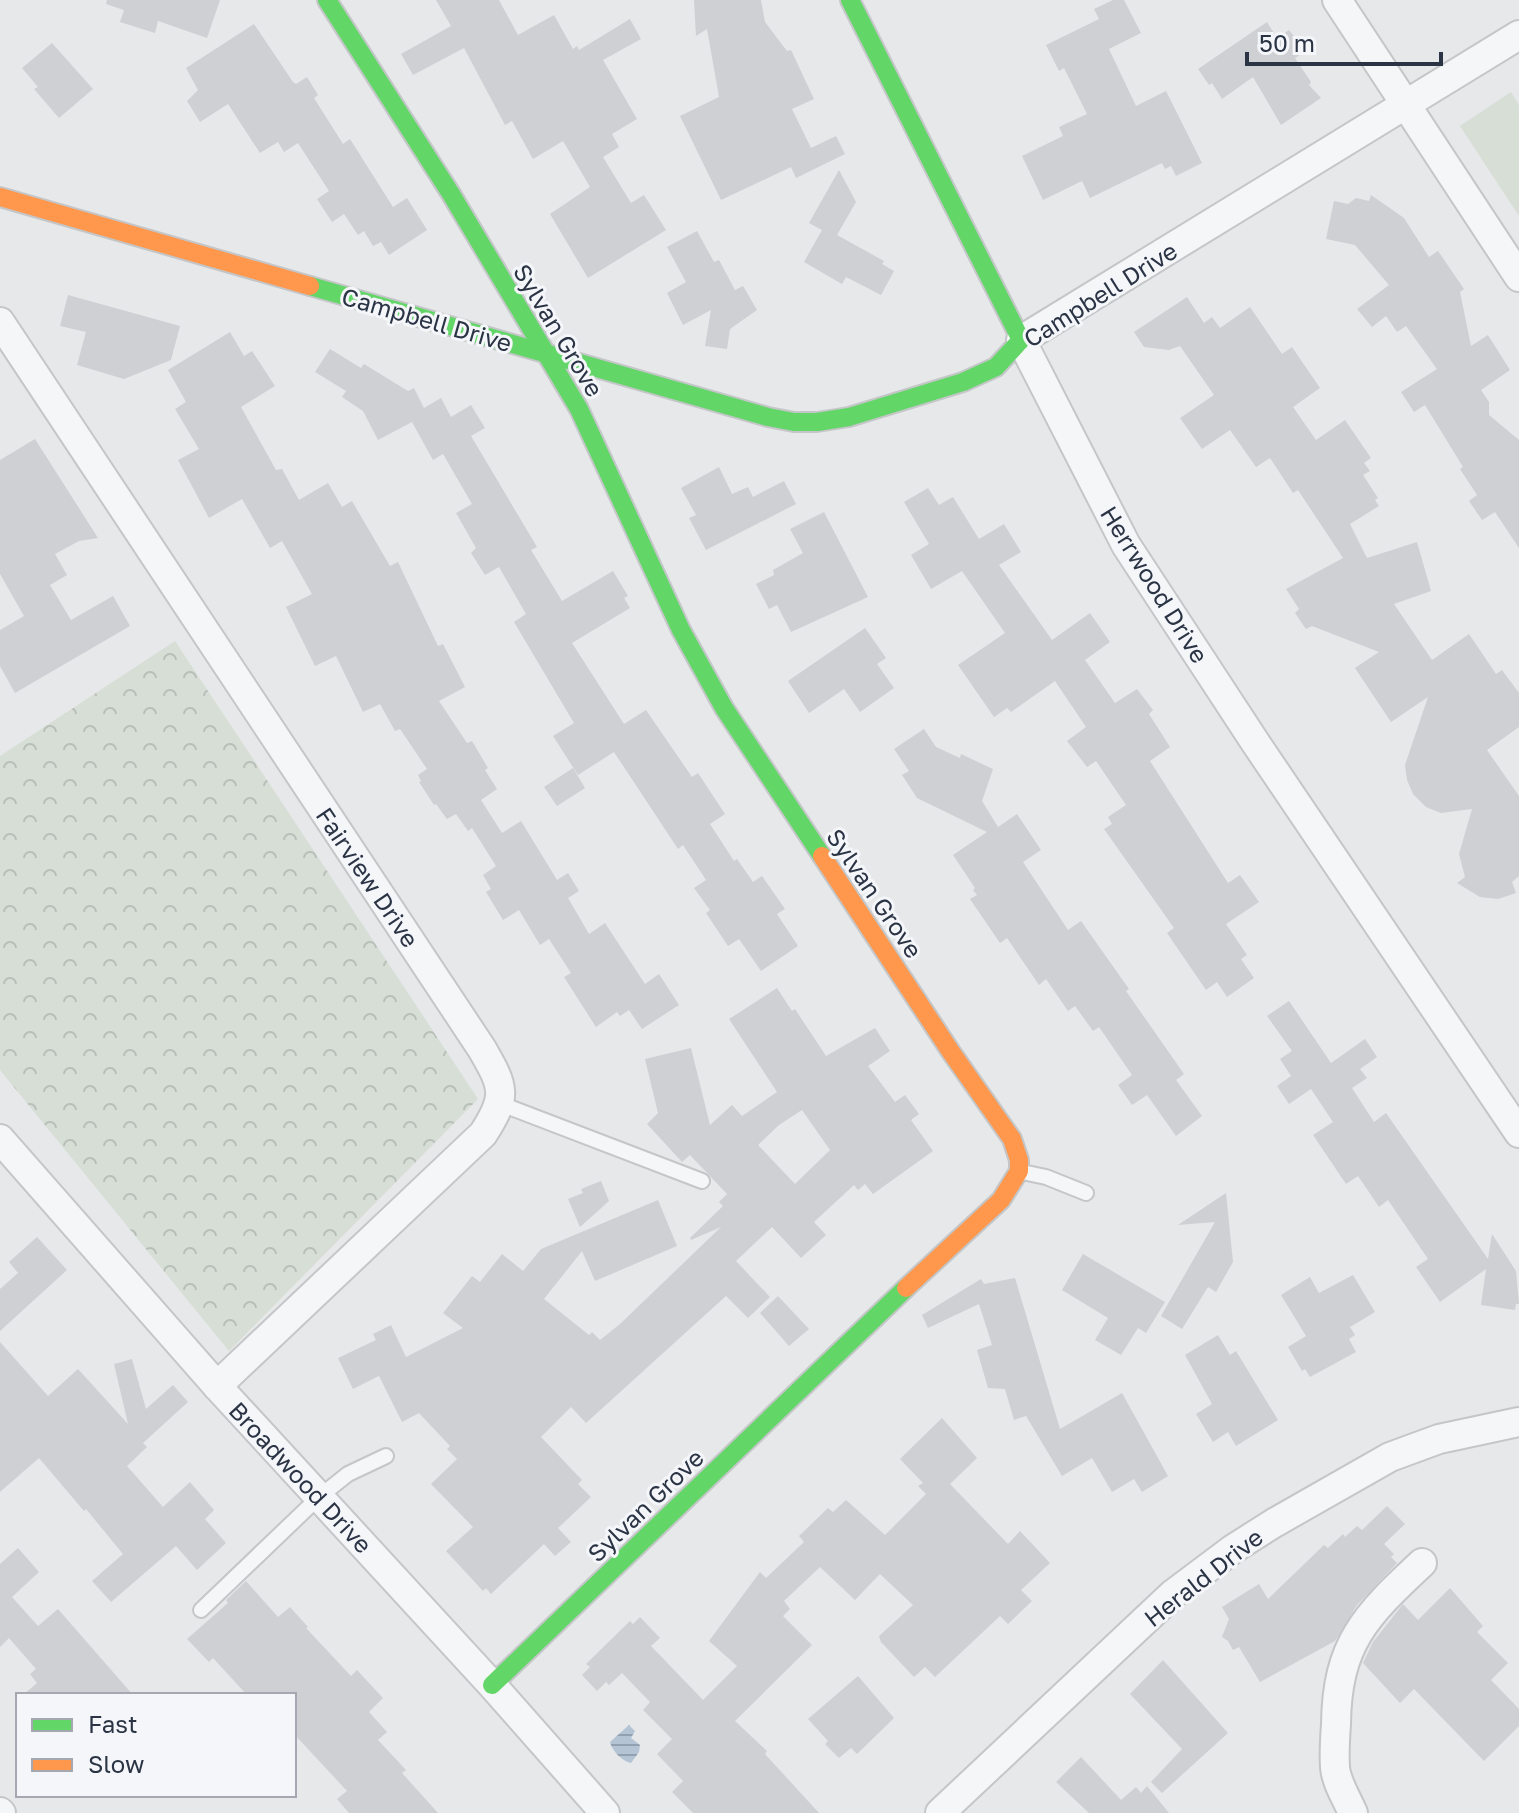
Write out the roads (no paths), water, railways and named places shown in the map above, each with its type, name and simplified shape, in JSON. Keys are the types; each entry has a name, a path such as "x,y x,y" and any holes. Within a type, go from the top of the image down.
{"street":[{"name":"Sylvan Grove","path":"327,0 451,194 579,409 704,675 934,1026 1012,1139 1019,1160 1019,1171 1001,1200 971,1225 492,1685"},
{"name":"Herrwood Drive","path":"850,0 1126,545 1519,1133"},
{"path":"1337,0 1519,277"},
{"name":"Campbell Drive","path":"0,197 768,417 817,422 849,417 963,382 996,367 1021,340 1519,35"},
{"name":"Fairview Drive","path":"0,322 482,1049 495,1072 501,1104"},
{"path":"217,1386 483,1134 501,1104"},
{"name":"Broadwood Drive","path":"0,1139 217,1386 492,1685 605,1813"},
{"name":"Herald Drive","path":"940,1813 1173,1594 1233,1549 1390,1457 1439,1439 1518,1421"},
{"path":"1353,1813 1335,1770 1336,1690 1346,1657 1367,1619 1422,1563"}],"lane":[{"path":"501,1104 702,1181"},
{"path":"1019,1171 1046,1177 1086,1193"},
{"path":"201,1610 319,1497 348,1474 386,1456"}],"water":[{"path":"629,1725 635,1731 631,1738 640,1745 631,1763 618,1755 610,1742"}]}
